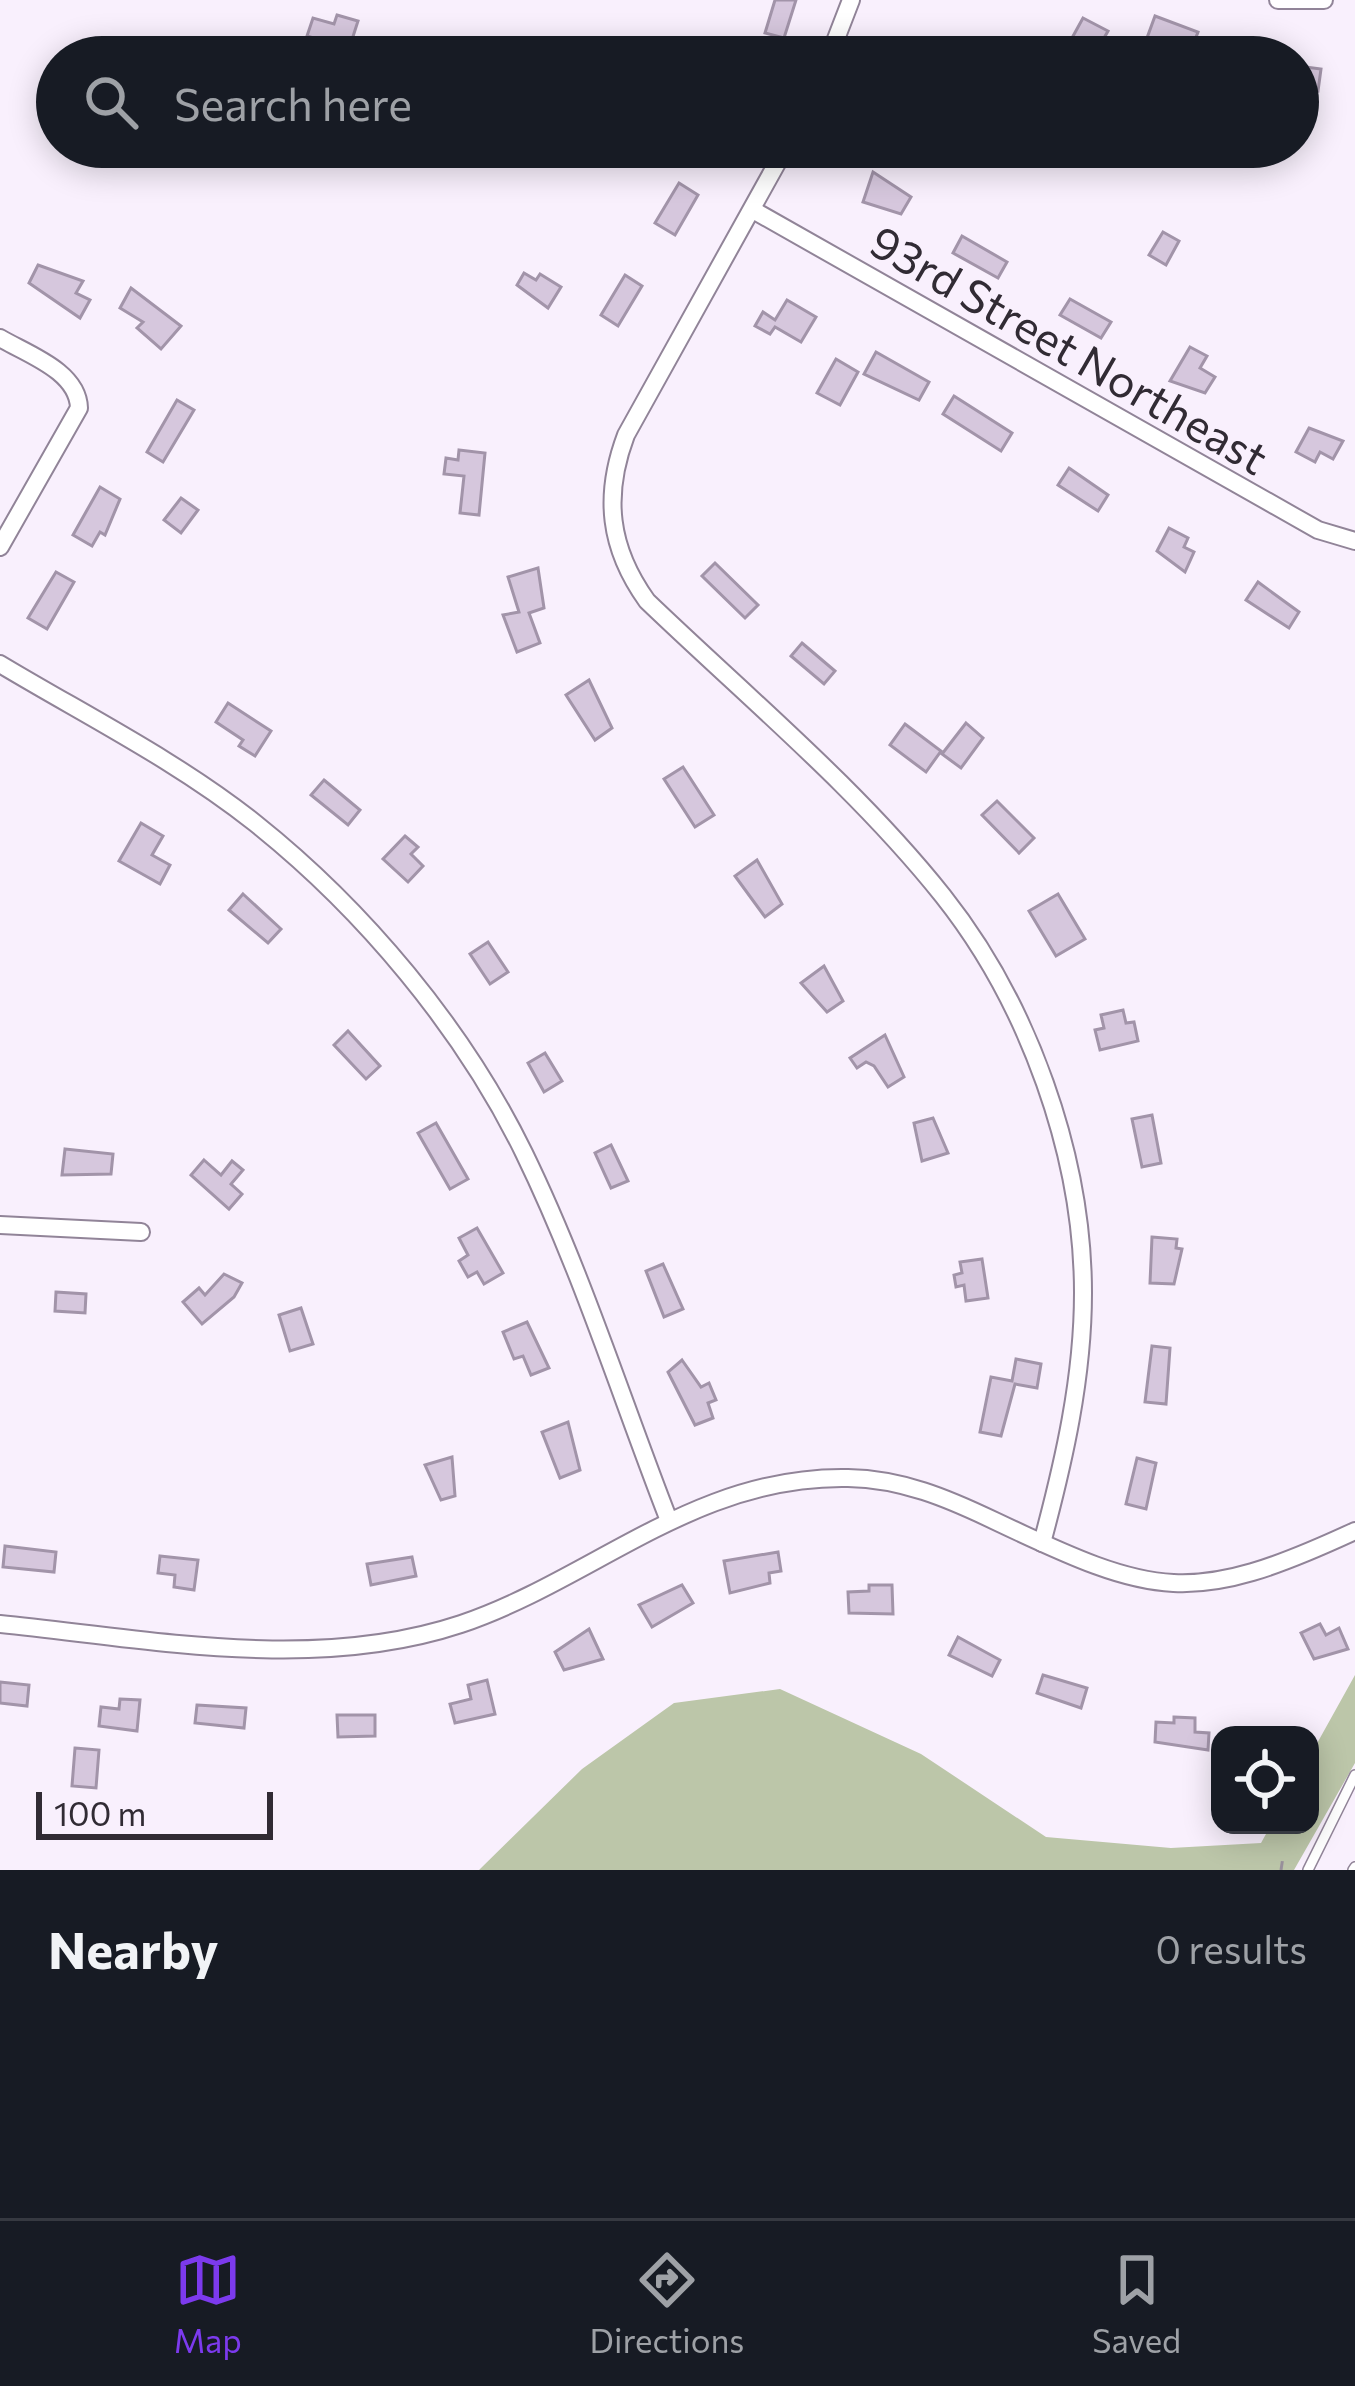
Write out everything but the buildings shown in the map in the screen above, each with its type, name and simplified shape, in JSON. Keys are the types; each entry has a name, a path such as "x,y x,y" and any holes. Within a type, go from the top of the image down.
{"street":[{"path":"837,36 851,0"},
{"path":"1278,0 1324,0"},
{"path":"775,168 626,435 611,494 615,536 630,577 647,601 868,813 943,896 985,957 1037,1065 1070,1186 1083,1289 1075,1396 1042,1544"},
{"name":"93rd Street Northeast","path":"753,210 1318,530 1355,541"},
{"path":"0,338 61,374 79,397 73,422 0,548"},
{"path":"0,664 253,821 360,919 402,970 468,1061 523,1150 668,1518"},
{"path":"0,1225 140,1232"},
{"path":"0,1624 211,1646 319,1648 384,1642 494,1611 668,1518 789,1484 848,1478 914,1487 1122,1577 1207,1584 1252,1575 1355,1532"}],"lane":[{"path":"1308,1870 1355,1775"}],"path":[{"path":"1280,1870 1283,1857"}],"green space":[{"path":"1355,1675 1355,1763 1319,1826 1319,1740"},
{"path":"780,1689 921,1754 1046,1837 1171,1848 1261,1843 1266,1834 1315,1834 1294,1870 479,1870 582,1769 674,1703"}]}
